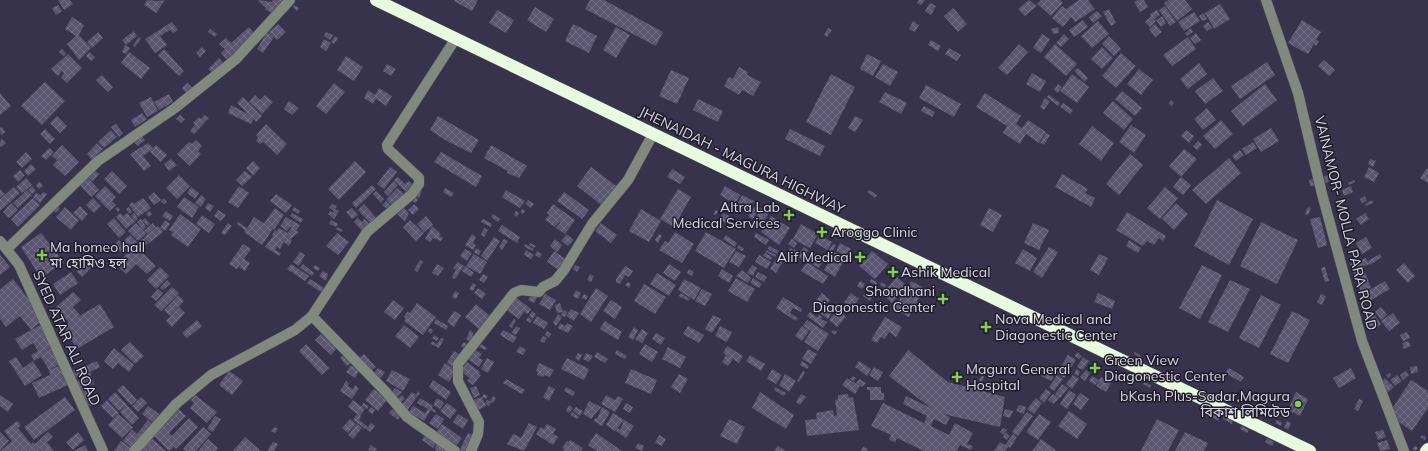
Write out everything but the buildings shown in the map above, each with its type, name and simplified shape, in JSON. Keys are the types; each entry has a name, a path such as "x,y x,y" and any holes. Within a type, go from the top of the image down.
{"highway":[{"name":"JHENAIDAH - MAGURA HIGHWAY","path":"376,0 1310,451"}],"street":[{"path":"7,249 98,161 175,108 236,59 290,0"},
{"name":"VAINAMOR- MOLLA PARA ROAD","path":"1266,0 1298,93 1322,194 1362,341 1404,451"},
{"path":"134,451 176,404 211,375 295,330 312,316 367,232 412,194 418,184 419,178 388,149 387,145 456,38"},
{"path":"471,451 478,434 479,422 458,381 458,364 514,293 521,290 539,292 543,286 555,281 592,224 628,180 653,134"},
{"name":"SYED ATAR ALI ROAD","path":"0,241 19,265 103,451"},
{"path":"312,316 386,392 407,417 455,451"}],"place":[{"name":"Altra Lab Medical Services","path":"789,215"},
{"name":"Aroggo Clinic","path":"822,232"},
{"name":"Ma homeo hall মা হোমিও হল","path":"42,255"},
{"name":"Alif Medical","path":"860,257"},
{"name":"Ashik Medical","path":"893,272"},
{"name":"Shondhani Diagonestic Center","path":"943,299"},
{"name":"Nova Medical and Diagonestic Center","path":"986,327"},
{"name":"Green View Diagonestic Center","path":"1095,368"},
{"name":"Magura General Hospital","path":"957,377"},
{"name":"bKash Plus-Sadar,Magura বিকাশ লিমিটেড","path":"1298,404"}]}
